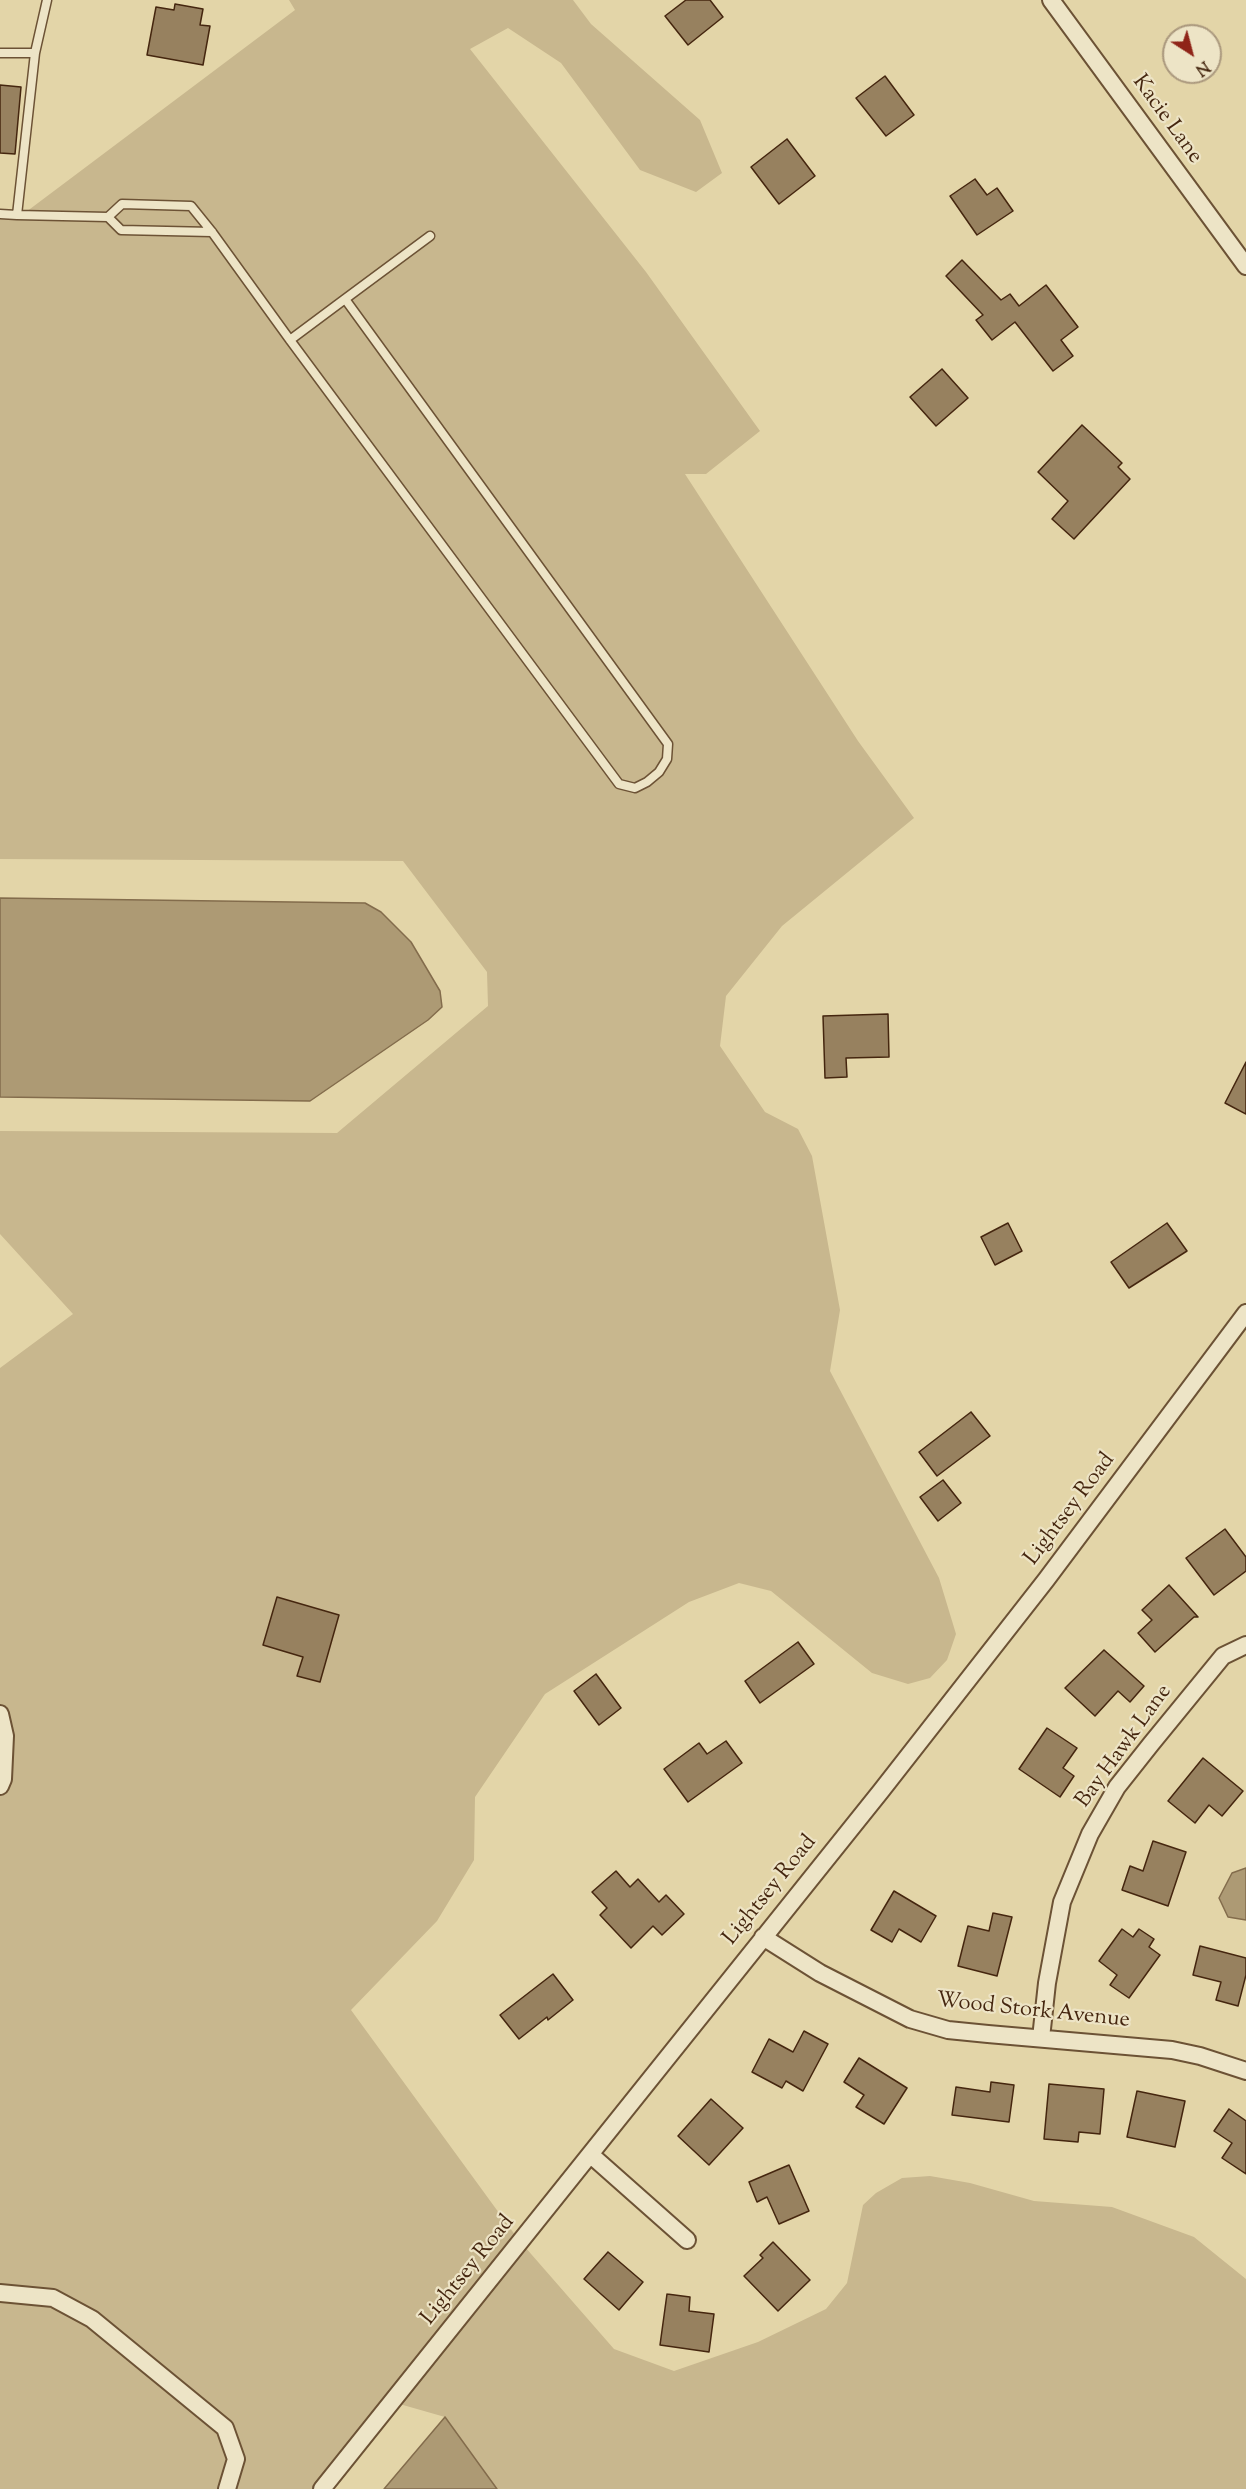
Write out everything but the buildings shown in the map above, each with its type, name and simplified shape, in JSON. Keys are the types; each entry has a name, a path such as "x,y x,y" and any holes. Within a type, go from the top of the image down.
{"street":[{"name":"Kacie Lane","path":"1051,0 1246,266"},
{"name":"Lightsey Road","path":"322,2489 591,2155 1046,1580 1246,1313"},
{"name":"Bay Hawk Lane","path":"1041,2038 1047,1983 1062,1902 1090,1834 1117,1787 1150,1744 1223,1656 1246,1645"},
{"path":"0,1714 5,1736 3,1779 0,1786"},
{"name":"Wood Stork Avenue","path":"763,1937 820,1973 910,2019 948,2030 1172,2050 1200,2055 1246,2071"},
{"path":"591,2155 687,2240"},
{"path":"0,2293 53,2298 92,2319 225,2428 236,2459 227,2489"}],"lane":[{"path":"17,215 35,53 47,0"},
{"path":"0,53 35,53"},
{"path":"0,214 108,216 122,204 191,206 619,784 635,788 647,782 659,772 668,759 668,744 345,299"},
{"path":"108,216 121,230 212,232"},
{"path":"290,340 430,237"}],"shaded area":[{"path":"289,0 573,0 591,24 700,120 722,173 696,192 640,170 561,63 508,28 470,49 646,272 760,431 706,474 685,474 858,741 914,818 782,926 726,996 720,1046 765,1112 798,1129 812,1156 840,1310 830,1371 939,1578 956,1634 947,1660 930,1678 908,1684 872,1673 771,1591 739,1583 689,1602 545,1694 475,1797 474,1860 437,1921 351,2010 518,2239 614,2349 674,2371 758,2342 826,2309 847,2283 863,2205 876,2193 902,2178 930,2176 970,2183 1034,2201 1112,2207 1194,2237 1246,2279 1246,2489 497,2489 445,2417 389,2401 318,2489 0,2489 0,1368 73,1314 0,1234 0,1131 337,1133 488,1006 487,972 403,861 0,859 0,214 22,215 295,10"},
{"path":"0,898 365,903 381,912 411,942 440,991 442,1007 428,1020 310,1101 0,1097"},
{"path":"1246,1868 1246,1920 1228,1917 1219,1898 1232,1873"},
{"path":"445,2417 497,2489 384,2489"}]}
